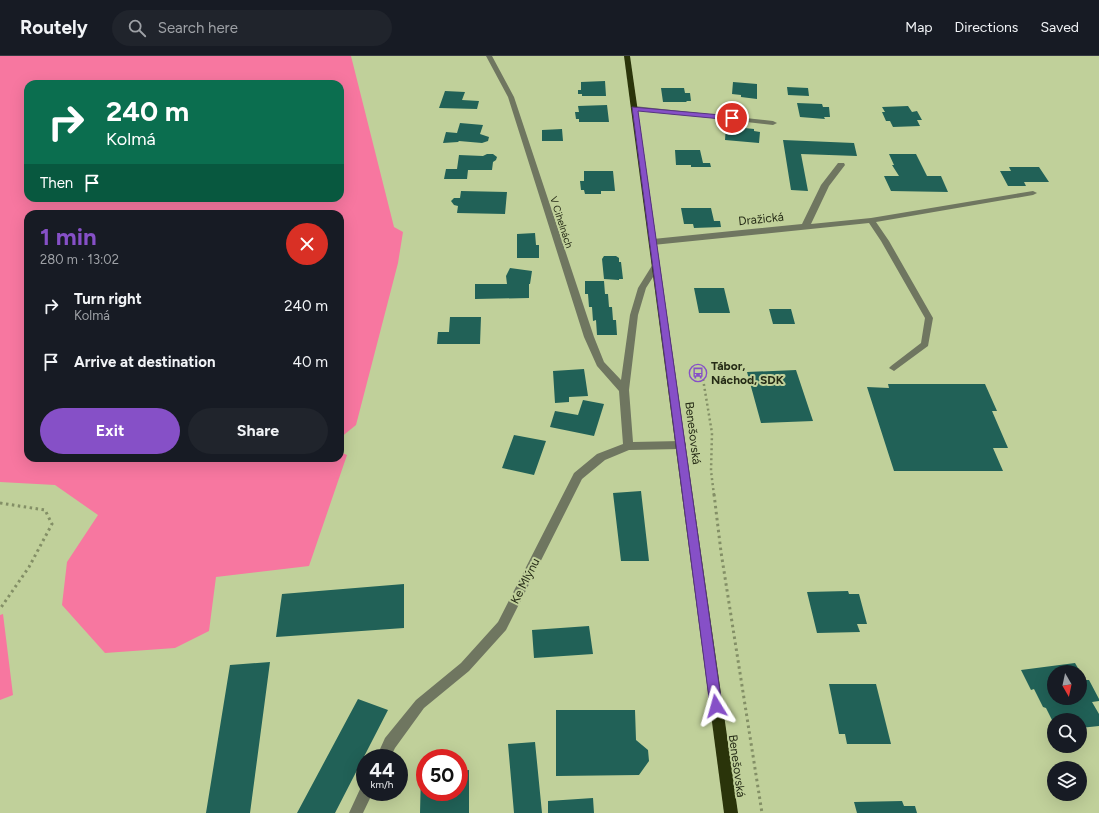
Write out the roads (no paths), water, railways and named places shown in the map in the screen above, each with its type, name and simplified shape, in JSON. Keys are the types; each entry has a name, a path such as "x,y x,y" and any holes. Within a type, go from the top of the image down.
{"main road":[{"name":"Benešovská","path":"627,56 731,813"}],"street":[{"name":"V Cihelnách","path":"489,56 511,96 589,337 600,364 624,390"},
{"path":"634,108 773,123"},
{"path":"805,227 825,185 841,164"},
{"name":"Dražická","path":"653,242 871,220 1033,193"},
{"path":"871,220 897,261 929,318 925,344 894,368"},
{"path":"628,446 624,390 634,315 642,288 656,266"},
{"name":"Ke Mlýnu","path":"387,749 390,743 420,704 465,667 502,626 578,476 601,457 628,446 681,445"},
{"path":"356,813 362,801"}],"place":[{"name":"Tábor, Náchod, SDK","path":"698,373"}]}
